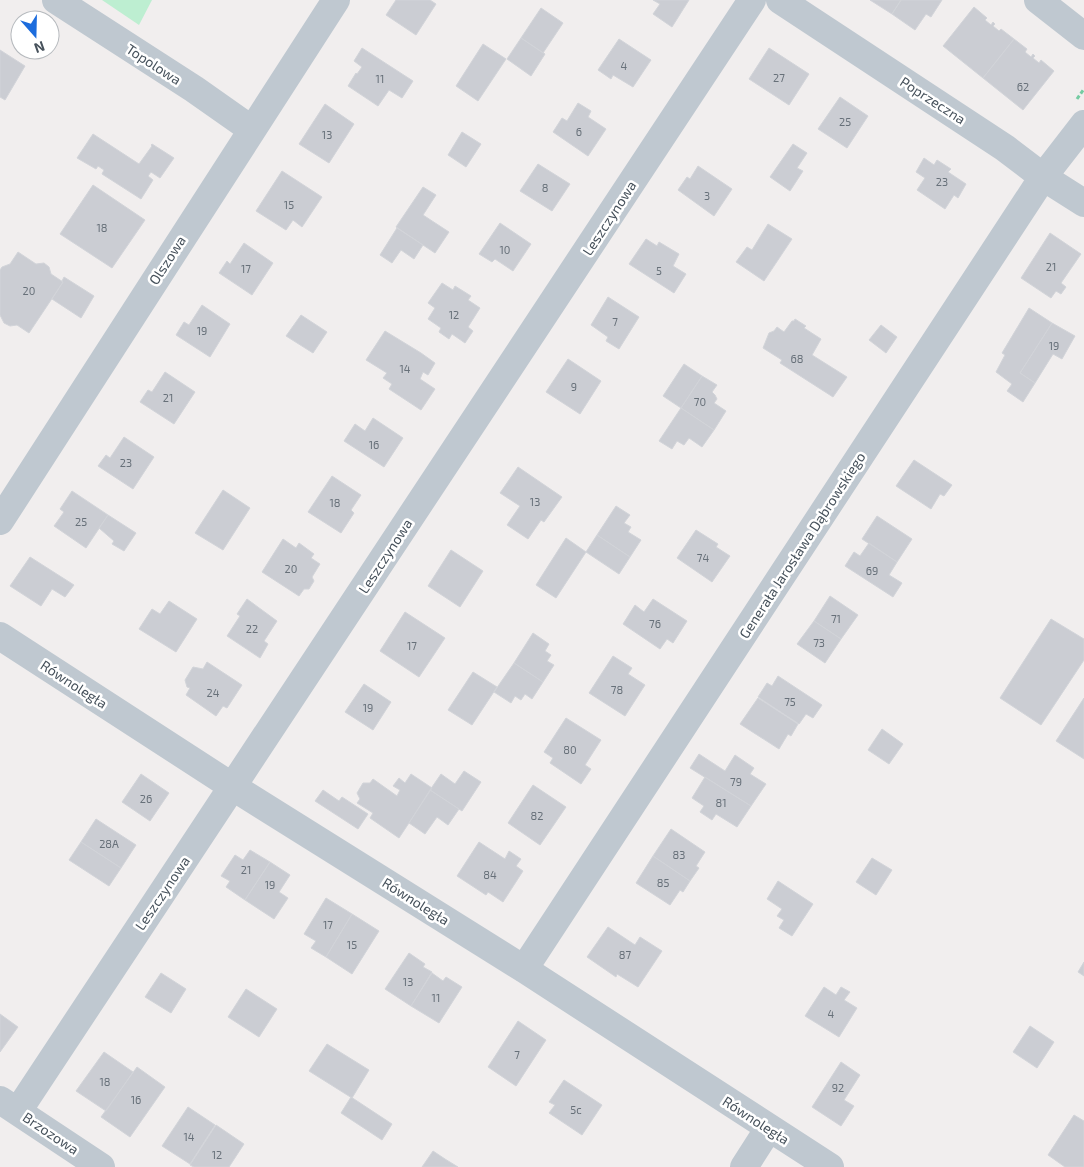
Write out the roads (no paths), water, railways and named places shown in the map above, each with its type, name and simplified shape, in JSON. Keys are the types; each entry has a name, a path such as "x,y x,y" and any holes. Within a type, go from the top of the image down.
{"street":[{"name":"Topolowa","path":"56,0 252,129"},
{"name":"Olszowa","path":"0,520 336,0"},
{"name":"Leszczynowa","path":"9,1105 233,787 752,0"},
{"name":"Poprzeczna","path":"780,0 1005,148 1043,177 1084,203"},
{"path":"1038,0 1084,36"},
{"name":"Generała Jarosława Dąbrowskiego","path":"524,969 1043,177 1084,124"},
{"name":"Równoległa","path":"0,636 233,787 524,969 830,1167"},
{"name":"Brzozowa","path":"9,1105 101,1167"},
{"path":"744,1167 769,1128"}]}
